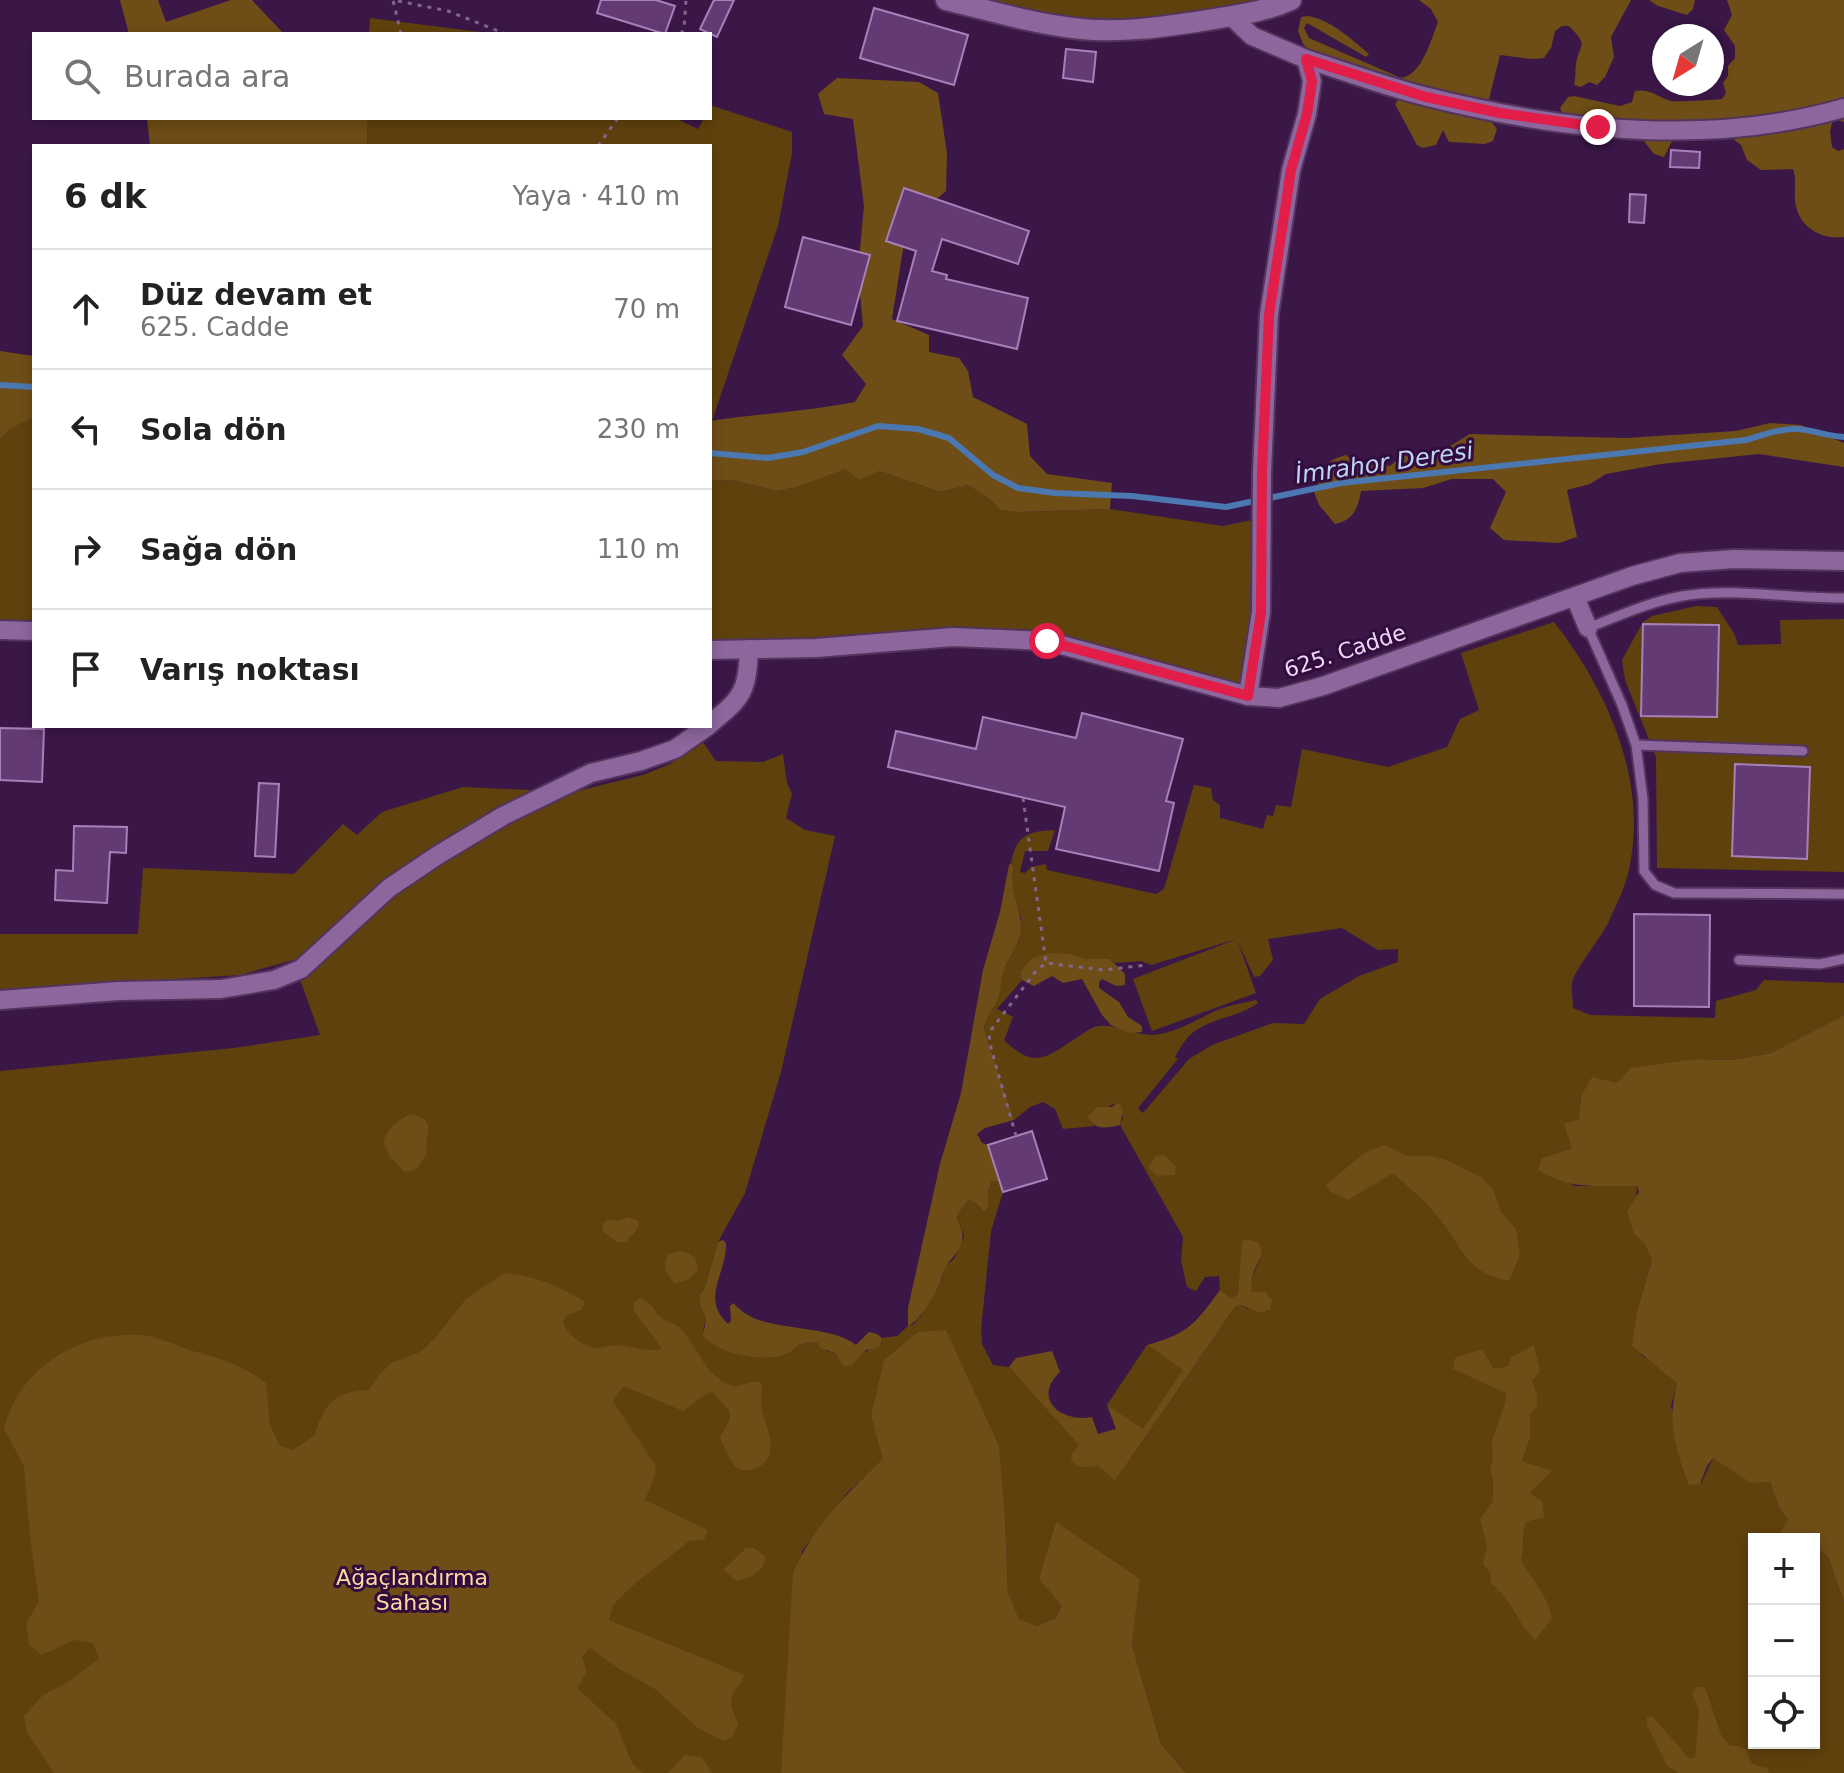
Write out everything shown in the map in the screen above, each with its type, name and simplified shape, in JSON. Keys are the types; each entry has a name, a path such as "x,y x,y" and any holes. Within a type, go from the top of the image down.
{"street":[{"path":"946,0 1031,22 1112,31 1231,16 1275,7 1291,0"},
{"path":"1231,16 1252,36 1306,59 1426,97 1500,113 1598,127 1689,131 1737,129 1844,108"},
{"path":"1248,696 1261,612 1269,315 1291,170 1307,114 1312,81 1306,59"},
{"name":"625. Cadde","path":"712,650 816,648 953,637 1047,641 1248,696 1279,698 1323,686 1632,576 1680,563 1734,559 1844,561"},
{"path":"1575,597 1588,628"},
{"path":"0,630 32,631"},
{"path":"712,722 746,686 749,649"},
{"path":"0,1000 119,991 221,989 274,980 301,969 389,888 503,816 591,773 675,749 705,728"}],"lane":[{"path":"1844,598 1684,595 1645,605 1588,628 1636,745 1643,799 1644,871 1655,885 1674,893 1844,894"},
{"path":"1636,745 1803,751"},
{"path":"1739,960 1820,964 1844,959"}],"path":[{"path":"401,32 393,0 448,11 501,32"},
{"path":"682,32 686,0"},
{"path":"599,144 617,120"},
{"path":"1023,798 1046,963"},
{"path":"1016,1136 989,1035 1036,971 1046,963 1104,970 1146,965"}],"green space":[{"path":"120,0 158,0 166,22 231,0 252,0 282,32 128,32"},
{"path":"946,0 1291,0 1112,31"},
{"path":"1419,0 1631,0 1611,37 1614,57 1605,77 1597,85 1589,82 1581,87 1574,85 1582,45 1569,26 1562,26 1555,31 1551,48 1544,58 1500,55 1489,99 1480,100 1497,129 1493,141 1485,144 1449,142 1443,130 1436,145 1423,148 1417,145 1395,104 1399,99 1412,101 1337,61 1309,50 1298,31 1301,17 1318,18 1369,54 1366,57 1307,23 1304,28 1309,38 1401,78 1415,71 1420,64 1438,22 1431,9"},
{"path":"1649,0 1695,0 1693,9 1687,15"},
{"path":"1727,0 1844,0 1844,122 1833,119 1830,131 1832,147 1838,151 1844,149 1844,237 1826,236 1805,224 1795,200 1793,169 1761,170 1747,160 1741,145 1727,134 1668,135 1672,141 1664,157 1654,154 1640,136 1564,118 1560,108 1568,97 1574,96 1620,106 1632,102 1635,91 1641,90 1671,101 1722,99 1726,93 1724,82 1728,76 1728,66 1735,58 1735,46 1724,30 1732,15"},
{"path":"370,18 480,32 369,32"},
{"path":"837,78 919,82 938,93 947,153 946,191 907,224 892,319 929,335 929,352 959,358 968,371 973,397 1027,424 1030,456 1047,474 1112,483 1110,509 1001,510 968,485 941,492 879,471 859,480 846,469 798,487 776,491 733,480 712,481 712,421 855,402 866,384 842,355 863,326 858,271 864,206 853,119 824,114 818,94"},
{"path":"712,106 792,132 792,153 778,226 712,421 712,144 367,144 368,120 679,120 698,129 703,120 712,120"},
{"path":"147,120 368,120 367,144 150,144"},
{"path":"0,351 32,356 32,418 10,429 0,439"},
{"path":"32,418 32,631 0,630 0,439 10,429"},
{"path":"1770,423 1801,425 1844,443 1844,467 1759,454 1661,464 1606,474 1590,484 1567,490 1577,537 1559,543 1504,540 1490,528 1506,492 1493,479 1452,479 1423,488 1361,491 1354,512 1347,520 1335,524 1319,505 1314,492 1327,464 1337,458 1346,455 1363,470 1374,464 1390,466 1404,454 1447,448 1470,434 1626,438 1736,431"},
{"path":"846,469 879,471 941,492 968,485 992,501 1021,512 1110,509 1223,526 1262,518 1248,696 1046,641 712,650 712,481 733,480 776,491 798,487"},
{"path":"1696,606 1717,607 1738,645 1781,644 1780,620 1844,619 1844,872 1657,868 1656,757 1625,680 1622,660 1643,622 1652,616"},
{"path":"1554,622 1590,676 1618,736 1633,799 1634,832 1630,864 1609,921 1574,978 1573,1008 1590,1015 1715,1018 1716,1001 1756,990 1764,980 1844,983 1844,1015 1771,1053 1731,1060 1696,1059 1581,1096 1580,1119 1572,1148 1542,1158 1574,1186 1637,1186 1634,1234 1644,1243 1652,1260 1637,1311 1641,1355 1662,1368 1677,1383 1671,1406 1701,1484 1713,1458 1770,1482 1779,1507 1788,1520 1787,1533 1748,1533 1748,1749 1820,1749 1820,1550 1828,1557 1844,1602 1844,1773 1186,1773 1161,1744 1132,1645 1140,1579 1039,1579 1061,1604 1056,1618 1037,1626 1019,1620 1008,1592 1005,1517 962,1368 945,1330 871,1416 884,1459 848,1492 802,1551 781,1773 0,1773 0,1071 234,1048 320,1035 293,960 240,975 0,990 0,934 138,934 143,868 294,874 343,824 357,835 382,812 463,787 573,792 643,775 670,764 702,741 716,761 763,762 783,754 787,783 792,794 786,818 805,830 835,836 781,1072 745,1193 718,1242 700,1295 700,1305 706,1319 703,1329 726,1349 741,1354 785,1352 802,1344 818,1343 840,1359 861,1354 881,1344 882,1338 897,1336 922,1314 938,1289 945,1266 954,1259 964,1237 957,1216 968,1200 984,1211 988,1208 992,1181 1000,1181 1003,1192 991,1231 982,1344 993,1365 1009,1367 1115,1481 1235,1307 1241,1305 1248,1309 1259,1293 1252,1292 1250,1285 1262,1254 1242,1251 1238,1294 1231,1298 1220,1290 1219,1276 1205,1277 1196,1291 1187,1287 1181,1260 1183,1237 1120,1125 1123,1117 1118,1102 1090,1121 1095,1126 1063,1129 1055,1109 1043,1102 1030,1107 1014,1120 984,1029 985,1018 993,1009 1002,973 1019,940 1021,917 1011,889 1014,867 1011,863 1016,846 1031,833 1055,830 1048,851 1025,851 1020,872 1025,873 1031,867 1046,864 1047,870 1156,894 1164,889 1194,785 1211,788 1213,800 1220,805 1220,818 1263,829 1267,815 1273,816 1276,805 1291,807 1302,749 1388,767 1447,747 1460,719 1479,710 1461,653","holes":["1342,928 1378,950 1398,949 1398,962 1359,976 1320,999 1304,1024 1273,1023 1212,1045 1189,1059 1143,1113 1138,1108 1178,1059 1175,1057 1189,1036 1205,1025 1250,1008 1258,1003 1256,1000 1220,1009 1160,1034 1145,1035 1113,1027 1096,1027 1040,1058 1024,1055 1004,1040 1013,1017 997,1009 1022,980 1020,972 1071,954 1084,959 1110,959 1115,963 1141,961 1151,965 1237,939 1133,979 1152,1031 1256,993 1238,942 1254,977 1260,976 1273,960 1268,939"]},
{"path":"1011,863 1014,867 1012,877 1020,935 1004,970 999,997 984,1029 1014,1120 985,1128 977,1134 982,1143 988,1145 1000,1181 992,1181 988,1208 984,1211 968,1200 957,1216 961,1245 945,1268 930,1302 908,1326 908,1308 940,1164 961,1093 983,970"},
{"path":"1050,953 1071,954 1085,959 1110,959 1125,974 1125,985 1116,986 1102,979 1099,988 1119,1002 1128,1017 1142,1026 1142,1032 1129,1033 1111,1025 1082,979 1063,983 1052,976 1034,986 1022,980 1020,972 1032,958"},
{"path":"1844,1015 1844,1602 1828,1557 1820,1550 1820,1533 1781,1531 1788,1520 1779,1507 1770,1482 1751,1483 1713,1458 1700,1484 1689,1485 1674,1435 1677,1383 1632,1346 1637,1311 1652,1260 1644,1243 1634,1234 1627,1212 1639,1192 1637,1186 1574,1184 1538,1170 1542,1158 1572,1148 1564,1124 1579,1119 1581,1096 1592,1077 1617,1083 1631,1068 1696,1059 1731,1060 1771,1053"},
{"path":"1118,1102 1123,1109 1120,1125 1098,1126 1088,1117 1097,1107 1112,1107"},
{"path":"411,1114 428,1124 427,1153 417,1169 405,1172 391,1158 383,1142 394,1125"},
{"path":"1385,1145 1407,1156 1446,1160 1483,1178 1493,1190 1501,1212 1516,1229 1520,1255 1509,1281 1493,1277 1472,1263 1434,1212 1393,1173 1348,1200 1330,1191 1326,1185 1364,1153"},
{"path":"1164,1155 1176,1166 1175,1175 1157,1176 1148,1167 1156,1156"},
{"path":"628,1217 638,1221 639,1227 626,1242 617,1242 603,1231 603,1224 609,1219 619,1221"},
{"path":"1247,1239 1259,1243 1262,1255 1252,1277 1252,1292 1265,1292 1272,1300 1270,1310 1260,1313 1241,1305 1235,1307 1115,1481 1098,1465 1084,1467 1071,1461 1072,1453 1079,1445 1009,1367 1016,1358 1052,1351 1060,1372 1052,1382 1049,1399 1060,1412 1080,1418 1092,1417 1098,1434 1116,1429 1107,1405 1143,1429 1183,1370 1147,1345 1172,1337 1190,1326 1220,1290 1231,1298 1238,1294 1242,1242"},
{"path":"723,1240 726,1243 725,1254 715,1295 720,1314 728,1324 733,1303 759,1320 832,1334 856,1345 869,1332 877,1334 882,1338 879,1346 866,1350 851,1366 844,1366 835,1353 820,1348 818,1343 800,1344 783,1355 763,1358 729,1352 710,1342 703,1336 706,1319 700,1305 700,1295 718,1242"},
{"path":"678,1251 695,1258 698,1270 689,1279 675,1284 667,1274 665,1263 668,1254"},
{"name":"Ağaçlandırma Sahası","path":"504,1273 546,1282 585,1302 581,1310 568,1315 563,1321 572,1335 586,1345 597,1348 617,1345 662,1349 634,1311 634,1302 641,1298 660,1317 680,1328 707,1367 721,1380 733,1386 760,1382 770,1452 765,1462 751,1470 735,1466 726,1452 720,1437 730,1419 729,1410 711,1391 683,1411 624,1386 613,1401 655,1464 656,1472 645,1500 708,1530 704,1540 689,1541 630,1588 613,1605 609,1620 744,1675 732,1696 732,1708 738,1724 732,1737 723,1741 698,1728 655,1689 590,1648 582,1657 587,1672 577,1688 616,1724 632,1763 643,1773 54,1773 27,1732 24,1716 43,1695 99,1659 93,1643 75,1640 41,1655 29,1644 26,1624 39,1601 24,1466 4,1429 23,1388 38,1371 74,1347 95,1339 140,1335 160,1339 231,1363 266,1383 270,1425 280,1446 293,1450 315,1435 322,1415 333,1401 348,1393 369,1390 391,1363 420,1352 466,1299"},
{"path":"946,1330 999,1446 1008,1592 1019,1619 1037,1626 1056,1618 1061,1605 1039,1579 1056,1522 1140,1579 1132,1645 1161,1744 1186,1773 781,1773 793,1573 821,1526 883,1459 871,1416 884,1360 918,1332"},
{"path":"1147,1345 1184,1370 1143,1430 1107,1405"},
{"path":"1534,1345 1540,1371 1532,1381 1537,1406 1530,1415 1530,1438 1522,1461 1552,1471 1529,1493 1542,1501 1544,1517 1526,1522 1521,1560 1544,1596 1552,1619 1535,1640 1490,1583 1491,1574 1483,1564 1487,1546 1480,1519 1493,1502 1490,1469 1492,1440 1506,1393 1453,1369 1455,1358 1482,1349 1494,1369 1509,1366 1511,1357"},
{"path":"746,1548 754,1548 766,1557 756,1574 737,1581 723,1570"},
{"path":"1697,1687 1705,1687 1721,1735 1730,1746 1747,1750 1753,1764 1767,1768 1769,1773 1679,1773 1667,1766 1647,1725 1647,1717 1653,1717 1689,1758 1695,1758 1699,1710 1692,1694"},
{"path":"685,1755 702,1757 712,1773 668,1773"}],"building":[{"path":"601,0 656,0 675,6 666,32 597,13"},
{"path":"714,0 734,0 717,37 700,29"},
{"path":"874,8 968,35 954,85 860,58"},
{"path":"1066,49 1096,52 1093,82 1063,78"},
{"path":"1671,150 1700,152 1699,168 1670,167"},
{"path":"904,188 1029,231 1018,264 942,239 932,271 947,275 946,279 1028,298 1017,349 897,321 916,251 886,241"},
{"path":"1630,194 1646,195 1644,223 1629,222"},
{"path":"803,237 870,255 851,325 785,307"},
{"path":"1643,624 1719,625 1717,717 1641,716"},
{"path":"1082,713 1183,739 1166,801 1174,803 1159,871 1056,849 1065,807 888,767 896,731 976,749 983,717 1076,738"},
{"path":"0,728 44,729 42,782 0,780"},
{"path":"1735,764 1810,767 1807,859 1732,856"},
{"path":"259,783 279,784 275,857 255,856"},
{"path":"74,826 127,827 126,853 110,852 107,903 55,900 56,870 73,871"},
{"path":"1634,914 1710,915 1709,1007 1634,1006"},
{"path":"1032,1131 1047,1179 1003,1192 988,1145"}],"waterway":[{"name":"İmrahor Deresi","path":"0,385 32,387"},
{"name":"İmrahor Deresi","path":"712,453 768,458 803,452 878,426 918,429 949,438 993,475 1018,488 1132,496 1226,507 1341,483 1746,440 1792,429 1844,437"}],"route":[{"path":"1047,641 1248,696 1261,612 1262,472 1269,315 1291,170 1307,114 1312,81 1306,59 1426,97 1500,113 1598,127"}]}
